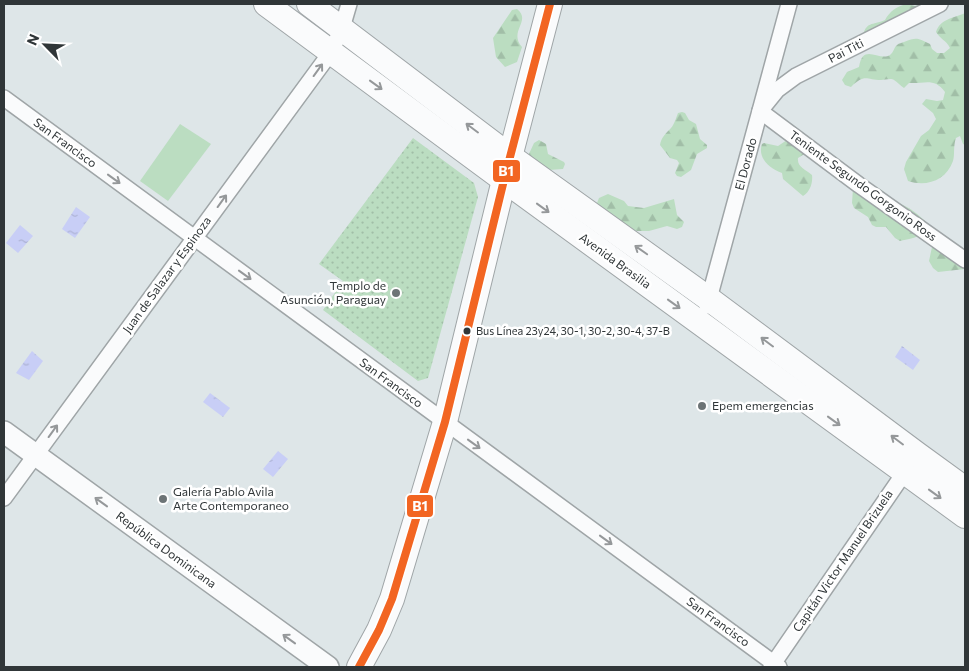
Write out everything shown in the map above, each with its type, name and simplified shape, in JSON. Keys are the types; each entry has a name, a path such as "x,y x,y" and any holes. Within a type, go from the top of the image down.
{"main road":[{"name":"Avenida Brasilia","path":"266,4 702,324 910,463 965,489"},
{"name":"Avenida Brasilia","path":"309,4 511,157 709,299 910,463 965,516"},
{"path":"358,667 380,630 392,599 445,422 504,180 550,4"}],"street":[{"name":"Juan de Salazar y Espinoza","path":"4,498 331,52 342,28 349,4"},
{"name":"El Dorado","path":"702,324 788,4"},
{"name":"Pai Titi","path":"760,111 777,90 796,76 940,4"},
{"name":"San Francisco","path":"4,98 774,666"},
{"name":"Teniente Segundo Gorgonio Ross","path":"760,111 965,260"},
{"name":"República Dominicana","path":"4,432 328,667"},
{"name":"Capitán Victor Manuel Brizuela","path":"774,666 910,463"}],"green space":[{"path":"906,4 915,6 922,4 945,4 862,39 868,26 885,20 899,6"},
{"path":"517,9 521,13 522,18 517,36 522,47 517,62 505,67 496,57 493,38 512,10"},
{"path":"965,13 965,145 960,136 956,138 953,161 950,168 940,178 928,183 908,181 904,169 906,162 921,136 929,130 936,119 933,113 922,104 926,99 943,100 945,92 937,84 929,82 909,83 904,88 893,79 866,78 859,80 851,87 845,85 842,80 847,72 859,67 864,56 868,54 890,55 898,44 912,39 922,40 930,44 937,53 944,53 950,48 936,32 938,28 948,20"},
{"path":"678,113 685,113 689,120 696,124 700,139 707,145 707,148 697,154 691,170 681,177 675,173 679,163 677,160 670,158 660,145 673,125"},
{"path":"180,124 211,144 168,201 140,181"},
{"path":"413,138 474,183 478,197 428,378 418,381 323,310 343,281 319,264"},
{"path":"539,140 546,144 548,154 564,162 563,169 549,170 528,156 534,143"},
{"path":"787,140 806,153 798,158 798,161 802,168 812,175 812,181 809,190 803,196 783,179 782,173 769,166 761,154 762,144 778,146"},
{"path":"870,184 913,211 927,223 922,232 914,238 900,241 886,227 872,225 868,217 854,208 852,203 853,188"},
{"path":"608,194 624,201 628,206 644,208 674,199 677,215 684,222 682,227 677,229 667,226 649,231 637,231 625,227 614,215 604,210 597,203 599,198"},
{"path":"948,243 963,248 965,252 965,269 938,272 933,268 929,261 932,247"}],"water":[{"path":"76,207 90,217 75,238 62,229"},
{"path":"20,225 33,236 18,253 6,243"},
{"path":"902,346 920,360 913,370 895,357"},
{"path":"32,351 43,361 29,380 16,373"},
{"path":"210,393 230,408 223,417 203,402"},
{"path":"278,451 288,459 273,477 263,469"}],"transit line":[{"name":"B1","path":"359,667 379,630 392,599 445,422 504,180 550,4"}],"place":[{"name":"Templo de Asunción, Paraguay","path":"396,293"},
{"name":"Bus Línea 23y24, 30-1, 30-2, 30-4, 37-B","path":"467,331"},
{"name":"Epem emergencias","path":"702,406"},
{"name":"Galería Pablo Avila Arte Contemporaneo","path":"163,499"}]}
